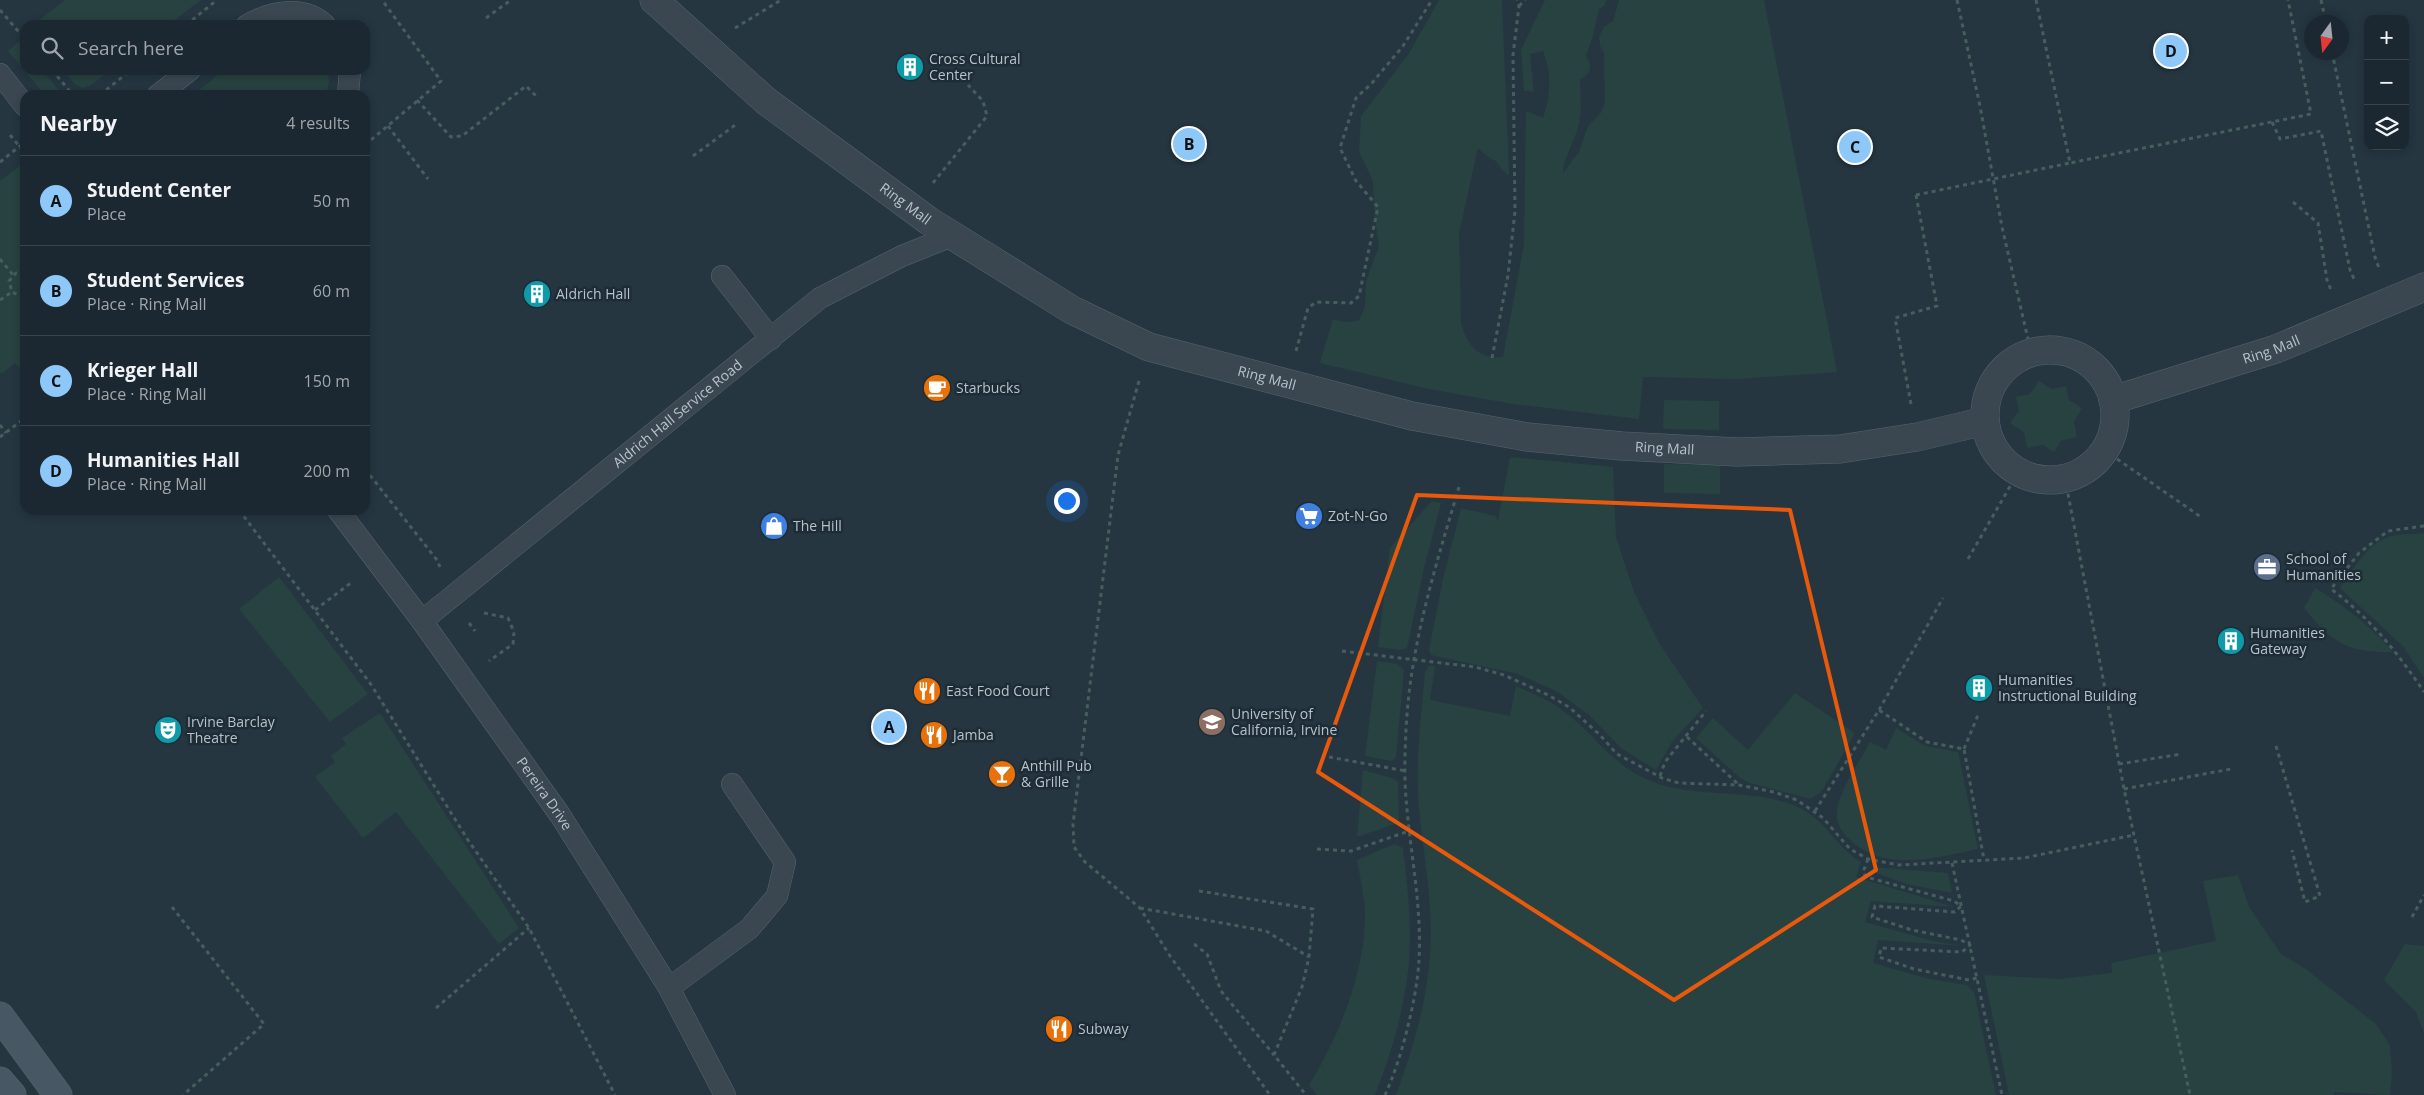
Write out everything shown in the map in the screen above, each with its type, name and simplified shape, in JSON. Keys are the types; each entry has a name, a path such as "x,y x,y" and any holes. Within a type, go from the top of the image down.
{"main road":[{"path":"0,1016 58,1095"},
{"path":"0,1080 12,1095"}],"street":[{"name":"Ring Mall","path":"654,0 766,101 912,208 952,236 1072,310 1149,347 1412,416 1528,437 1622,446 1737,452 1840,449 1917,437 1985,421"},
{"name":"Ring Mall","path":"2113,400 2276,349 2424,287"},
{"path":"2053,349 2073,353 2091,364 2101,375 2113,400 2115,417 2112,434 2104,450 2094,462 2081,472 2066,478 2041,478 2019,471 2002,459 1990,442 1985,421 1985,403 1991,386 2008,365 2031,352 2053,349"}],"lane":[{"path":"257,20 270,14 286,11 302,13 315,20"},
{"path":"0,74 20,100"},
{"path":"164,90 184,75"},
{"path":"348,90 350,75"},
{"name":"Aldrich Hall Service Road","path":"422,621 820,298 902,256 952,236"},
{"path":"722,276 771,339"},
{"name":"Pereira Drive","path":"342,515 422,621 560,815 669,988 725,1095"},
{"path":"669,988 749,929 777,896 785,862 732,784"}],"path":[{"path":"192,20 217,0"},
{"path":"370,141 441,82 382,0"},
{"path":"486,18 511,0"},
{"path":"703,46 781,0"},
{"path":"1288,385 1308,308 1316,302 1351,303 1359,296 1378,207 1356,181 1340,148 1356,98 1372,83 1403,46 1432,0"},
{"path":"1492,358 1508,275 1515,211 1513,55 1519,6 1517,0"},
{"path":"1519,6 1525,0"},
{"path":"1957,0 2002,227 2031,352"},
{"path":"2036,0 2070,163"},
{"path":"1917,437 1895,318 1937,306 1916,195 2311,114 2288,0"},
{"path":"2322,0 2325,15"},
{"path":"0,10 20,33"},
{"path":"2334,60 2375,257 2380,306"},
{"path":"56,75 69,90"},
{"path":"106,90 125,75"},
{"path":"912,208 987,116 983,101 968,85"},
{"path":"417,100 450,137 462,136 526,86 537,97"},
{"path":"693,156 766,101"},
{"path":"2272,122 2280,138 2321,130 2350,270 2380,306"},
{"path":"388,126 428,179"},
{"path":"0,162 20,146"},
{"path":"2292,202 2318,223 2327,280 2343,321"},
{"path":"0,259 13,275"},
{"path":"20,272 13,275 9,281 12,292 20,295"},
{"path":"0,300 12,292"},
{"path":"1149,347 1118,455 1073,824 1074,847 1085,862 1140,908 1170,956 1270,1095"},
{"path":"0,438 20,422"},
{"path":"0,425 6,433"},
{"path":"2104,450 2201,517"},
{"path":"1968,559 2019,471"},
{"path":"370,475 437,560 452,597 475,631"},
{"path":"2066,478 2124,789 2190,1095"},
{"path":"1384,1095 1406,1032 1419,960 1417,903 1405,796 1406,730 1413,660 1426,597 1459,488"},
{"path":"243,515 370,683 468,840 529,928 615,1095"},
{"path":"2424,526 2388,531 2359,552 2331,588 2354,606 2399,655 2424,692"},
{"path":"315,610 353,581"},
{"path":"1815,811 1878,710 1943,598"},
{"path":"484,613 508,618 515,636 513,644 489,661"},
{"path":"1342,651 1475,667 1504,675 1569,707 1617,754 1660,776 1679,782 1739,785 1774,792 1797,800 1815,811 1850,849 1868,859 1900,864 2024,858 2134,835"},
{"path":"1878,710 1927,742 1964,748"},
{"path":"1660,776 1665,762 1706,711"},
{"path":"1978,715 1964,748 1984,860"},
{"path":"1687,737 1739,785"},
{"path":"2276,746 2320,896 2305,902 2292,850"},
{"path":"2119,764 2182,754"},
{"path":"1329,757 1406,771"},
{"path":"2124,789 2231,769"},
{"path":"1317,849 1350,851 1409,831"},
{"path":"1868,859 1863,872 1866,876 1954,901 1961,906"},
{"path":"1952,862 2002,1095"},
{"path":"1199,891 1313,909 1309,957 1302,987 1274,1055"},
{"path":"2412,917 2424,895"},
{"path":"1961,906 1955,912 1875,906 1872,917 1912,930 1962,940 1970,945"},
{"path":"172,908 264,1024 182,1095"},
{"path":"1140,908 1266,931 1309,957"},
{"path":"436,1008 529,928"},
{"path":"1194,944 1207,954 1221,991 1306,1095"},
{"path":"1970,945 1962,952 1881,948 1879,957 1914,969 1969,980 1977,978"}],"highlighted area":[{"path":"1417,495 1790,510 1876,870 1674,1000 1318,772"}],"green space":[{"path":"65,0 201,0 175,20 39,20"},
{"path":"1439,0 1502,0 1509,175 1478,148 1459,233 1461,323 1466,338 1475,349 1487,356 1503,357 1524,244 1526,111 1543,118 1549,92 1548,68 1543,51 1530,54 1534,92 1524,91 1521,50 1545,0 1607,0 1604,6 1599,9 1586,56 1590,63 1589,72 1580,79 1581,105 1579,125 1563,173 1579,152 1588,126 1600,114 1605,102 1604,53 1600,46 1599,36 1604,27 1613,21 1619,0 1764,0 1837,372 1740,379 1643,377 1639,419 1513,404 1429,389 1320,363 1333,319 1346,322 1359,320 1365,307 1366,282 1379,246 1375,220 1373,181 1359,152 1361,116 1408,55"},
{"path":"18,42 20,44 20,65 8,51"},
{"path":"28,75 46,75 59,90 41,90"},
{"path":"67,75 104,75 91,85 83,88 75,84"},
{"path":"218,75 328,75 327,90 199,90"},
{"path":"20,166 20,370 15,363 1,374 0,372 0,181"},
{"path":"2039,381 2052,389 2066,386 2069,400 2082,408 2074,422 2077,437 2061,441 2054,452 2043,445 2027,448 2024,432 2010,423 2019,411 2016,397 2030,394"},
{"path":"1664,400 1719,401 1719,430 1663,429"},
{"path":"1510,457 1613,467 1616,537 1634,592 1659,643 1703,708 1672,742 1656,770 1621,748 1590,716 1558,692 1518,674 1431,655 1429,650 1443,579 1461,508 1495,516 1498,521"},
{"path":"1664,464 1720,465 1720,494 1664,493"},
{"path":"1432,501 1441,503 1424,568 1407,648 1399,650 1378,647 1390,548"},
{"path":"2424,533 2424,678 2403,646 2340,588 2361,558 2381,540 2397,535"},
{"path":"279,577 368,694 330,722 239,609"},
{"path":"2315,588 2357,617 2393,652 2377,652 2352,648 2342,644 2323,630 2304,608"},
{"path":"1377,661 1397,664 1404,670 1396,757 1392,761 1365,756"},
{"path":"1429,666 1435,666 1430,700 1510,716 1516,686 1561,709 1632,772 1662,785 1681,789 1758,796 1796,806 1814,817 1844,848 1861,862 1856,877 1954,907 1871,901 1865,922 1933,941 1963,946 1878,940 1873,963 1929,979 1967,985 1974,992 1996,1095 1396,1095 1418,1027 1430,957 1430,910 1419,808 1418,778 1425,672"},
{"path":"1795,693 1855,733 1822,791 1811,799 1750,783 1740,778 1696,738 1713,718 1748,750"},
{"path":"380,713 519,928 499,944 396,812 363,838 315,777 335,762 331,756 346,744 342,738"},
{"path":"1896,728 1925,746 1958,752 1978,849 1927,859 1893,859 1877,856 1862,849 1843,832 1837,815 1841,795 1870,742 1886,750"},
{"path":"1363,770 1395,779 1398,783 1399,819 1395,824 1357,837"},
{"path":"1394,844 1403,848 1408,890 1410,952 1405,994 1389,1056 1375,1095 1317,1095 1309,1085 1331,1046 1349,1002 1361,957 1365,912 1357,860"},
{"path":"1873,867 1948,873 1952,893 1907,884 1873,872"},
{"path":"2238,875 2249,907 2281,954 2303,967 2377,1025 2390,1046 2392,1073 2390,1095 2334,1092 2334,1095 2009,1095 1984,975 2059,979 2112,973 2111,963 2216,941 2203,881"},
{"path":"2405,944 2424,946 2424,1033 2416,1012 2384,980"}],"place":[{"name":"Humanities Hall","path":"2171,51"},
{"name":"Cross Cultural Center","path":"910,67"},
{"name":"Student Services","path":"1189,144"},
{"name":"Krieger Hall","path":"1855,147"},
{"name":"Aldrich Hall","path":"537,294"},
{"name":"Starbucks","path":"937,388"},
{"name":"Zot-N-Go","path":"1309,516"},
{"name":"The Hill","path":"774,526"},
{"name":"School of Humanities","path":"2267,567"},
{"name":"Humanities Gateway","path":"2231,641"},
{"name":"Humanities Instructional Building","path":"1979,688"},
{"name":"East Food Court","path":"927,691"},
{"name":"University of California, Irvine","path":"1212,722"},
{"name":"Student Center","path":"889,727"},
{"name":"Irvine Barclay Theatre","path":"168,730"},
{"name":"Jamba","path":"934,735"},
{"name":"Anthill Pub & Grille","path":"1002,774"},
{"name":"Subway","path":"1059,1029"}]}
